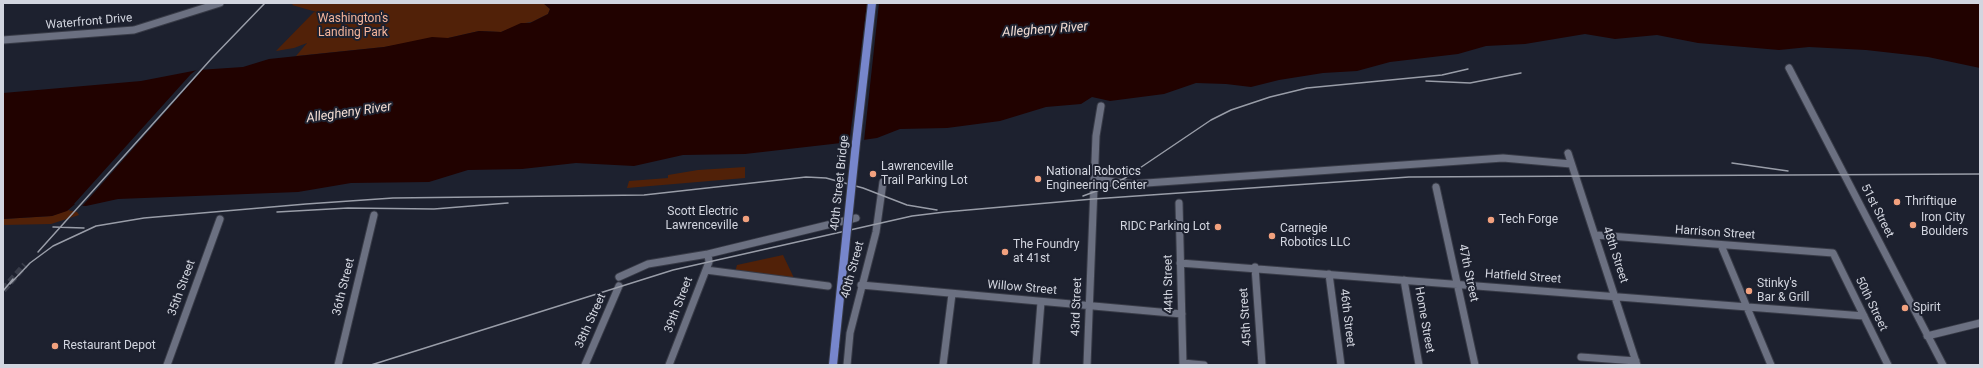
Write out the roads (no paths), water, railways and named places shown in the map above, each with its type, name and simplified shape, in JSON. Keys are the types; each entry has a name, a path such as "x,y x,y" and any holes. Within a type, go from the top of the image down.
{"main road":[{"name":"40th Street Bridge","path":"833,365 872,3"}],"street":[{"name":"Waterfront Drive","path":"3,40 134,30 220,3"},
{"name":"51st Street","path":"1789,68 1942,365"},
{"name":"43rd Street","path":"1087,365 1096,136 1101,106"},
{"name":"48th Street","path":"1568,153 1596,235 1636,363"},
{"path":"1094,179 1132,184 1496,158 1571,164"},
{"name":"40th Street","path":"847,365 850,333 861,285 876,232 883,182"},
{"name":"47th Street","path":"1436,187 1475,365"},
{"name":"44th Street","path":"1179,203 1183,364"},
{"name":"36th Street","path":"338,365 374,215"},
{"path":"619,277 648,264 708,254 856,218"},
{"name":"35th Street","path":"167,365 220,219"},
{"name":"Harrison Street","path":"1596,235 1833,253"},
{"path":"1721,244 1771,365"},
{"name":"50th Street","path":"1833,253 1888,365"},
{"name":"39th Street","path":"669,365 709,262 708,254"},
{"name":"Hatfield Street","path":"1180,263 1255,267 1864,316"},
{"name":"45th Street","path":"1255,267 1262,365"},
{"path":"706,270 828,286"},
{"name":"46th Street","path":"1329,274 1341,365"},
{"name":"Home Street","path":"1404,280 1419,365"},
{"name":"Willow Street","path":"861,285 1182,314"},
{"name":"38th Street","path":"584,365 619,286"},
{"path":"943,365 952,294"},
{"path":"1036,365 1041,302"},
{"path":"1927,336 1980,323"},
{"path":"1581,357 1636,363"},
{"path":"1183,364 1204,365"}],"water":[{"name":"Allegheny River","path":"543,3 1980,3 1980,68 1928,57 1866,50 1809,47 1779,50 1698,43 1657,35 1615,39 1585,34 1525,44 1486,46 1458,54 1390,62 1357,71 1323,73 1279,80 1251,87 1196,83 1164,94 1110,101 1092,97 1081,104 1046,107 1000,121 947,128 900,129 877,138 841,143 745,154 683,155 634,166 576,163 522,169 468,170 429,182 351,183 298,192 118,199 86,206 74,205 67,211 52,216 3,219 3,93 141,81 198,70 243,67 269,59 384,47 432,37 448,38 479,31 501,32 521,23 530,23 548,14 550,9"}],"tunnel":[{"path":"3,290 25,265"}],"railway":[{"path":"60,227 212,58 265,3"},
{"path":"1083,196 1110,186 1125,178 1211,120 1231,110 1270,97 1307,88 1442,75 1468,69"},
{"path":"1426,81 1470,83 1521,73"},
{"path":"1732,163 1788,171"},
{"path":"371,365 673,270 912,216 945,212 1093,199 1409,177 1980,174"},
{"path":"10,284 30,263 53,246 96,226 144,218 306,204 393,198 644,195 806,177 826,178 863,188 907,205 937,210"},
{"path":"277,212 348,208 434,209 508,203"},
{"path":"53,227 60,227"},
{"path":"38,252 60,227"},
{"path":"60,227 84,228"},
{"path":"3,291 13,279"}],"place":[{"name":"Lawrenceville Trail Parking Lot","path":"873,174"},
{"name":"National Robotics Engineering Center","path":"1038,179"},
{"name":"Thriftique","path":"1897,202"},
{"name":"Scott Electric Lawrenceville","path":"746,219"},
{"name":"Tech Forge","path":"1491,220"},
{"name":"Iron City Boulders","path":"1913,225"},
{"name":"RIDC Parking Lot","path":"1218,227"},
{"name":"Carnegie Robotics LLC","path":"1272,236"},
{"name":"The Foundry at 41st","path":"1005,252"},
{"name":"Stinky's Bar & Grill","path":"1749,291"},
{"name":"Spirit","path":"1905,308"},
{"name":"Restaurant Depot","path":"55,346"}],"park label":[{"name":"Washington's Landing Park","path":"353,26"}]}
